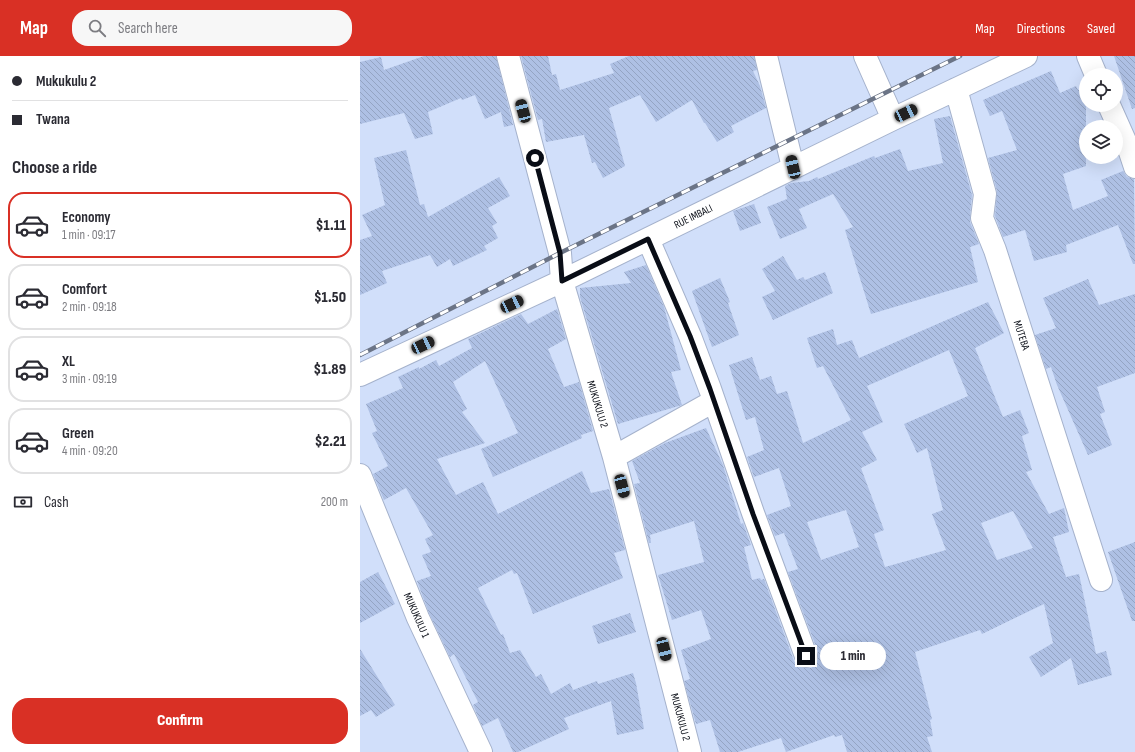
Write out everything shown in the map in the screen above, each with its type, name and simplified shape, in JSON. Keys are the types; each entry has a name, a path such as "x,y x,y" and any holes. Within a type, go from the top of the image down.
{"street":[{"name":"MUKUKULU 2","path":"508,56 560,253 562,281 614,457 690,752"},
{"path":"766,56 793,167"},
{"path":"865,56 893,119"},
{"name":"RUE IMBALI","path":"360,375 562,281 793,167 1026,56"},
{"path":"1088,56 1093,68"},
{"name":"MUTEBA","path":"956,89 985,194 982,218 995,250 1101,580"},
{"path":"1112,112 1135,166"},
{"path":"648,239 690,336 806,656"},
{"path":"614,457 714,401"},
{"name":"MUKUKULU 1","path":"360,475 418,618 481,752"}],"building":[{"path":"424,56 496,56 513,125 504,127 501,112 485,119 475,95 462,100 461,98 428,112 433,134 415,139 404,113 360,124 360,62 381,57 384,70"},
{"path":"521,56 548,56 552,75 556,74 560,90 614,73 610,64 629,56 754,56 757,70 753,71 760,86 766,108 731,126 734,132 717,142 704,123 692,100 656,122 640,95 609,108 625,166 603,178 595,162 592,163 584,135 546,142 542,119 538,120"},
{"path":"1114,56 1135,56 1135,108 1132,109 1123,82 1123,68 1118,68"},
{"path":"1051,71 1060,93 1076,86 1079,90 1079,112 1086,112 1086,120 1079,120 1079,164 1086,164 1086,166 1063,174 1073,210 1108,196 1101,180 1123,171 1127,177 1134,179 1135,264 1133,264 1118,225 1066,245 1067,252 1034,261 1025,230 1003,237 995,216 997,191 988,158 1017,150 1002,111 990,116 983,100"},
{"path":"950,116 972,195 970,222 979,244 970,247 978,282 871,314 845,230 853,227 833,194 799,209 807,228 780,239 767,207 787,199 785,186 791,183 809,181 817,177 818,179 874,156 875,158 900,149 908,171 943,163 934,119"},
{"path":"406,150 420,205 424,204 428,217 499,177 510,196 488,208 497,223 492,226 498,238 484,246 487,250 453,266 450,259 437,267 430,255 382,271 387,283 360,295 360,240 372,236 362,215 385,205 374,158"},
{"path":"754,204 761,223 740,231 733,211"},
{"path":"783,256 797,280 803,277 805,280 825,272 833,293 773,320 762,297 775,291 762,269"},
{"path":"646,265 664,307 681,370 671,372 682,405 618,424 580,297 580,288 631,283 624,272"},
{"path":"720,278 730,302 728,303 739,335 712,347 692,291"},
{"path":"1088,279 1099,305 1135,294 1135,373 1097,387 1105,412 1100,414 1112,445 1088,455 1057,385 1051,367 1046,369 1035,335 1056,328 1043,298"},
{"path":"988,302 1004,333 975,348 1003,417 1020,410 1029,433 1022,436 1032,470 1026,472 1049,514 1064,508 1069,532 1053,537 1066,577 1079,574 1096,654 1106,651 1112,675 1078,685 1071,658 1041,677 1029,657 1053,643 1044,604 982,634 980,630 915,652 932,719 930,720 933,736 927,737 932,752 847,752 842,735 835,737 834,735 786,752 781,738 738,752 720,752 710,720 696,724 684,681 690,679 681,650 711,639 701,610 672,620 658,575 704,562 694,521 650,535 651,543 649,543 634,484 640,483 632,461 665,443 706,428 723,465 741,524 743,523 751,545 744,547 752,580 760,578 761,580 764,579 794,661 798,666 811,668 816,664 818,652 788,572 798,569 784,533 775,536 767,515 791,506 779,468 754,477 747,457 764,450 755,417 746,420 729,365 752,357 760,380 771,376 777,394 787,391 803,443 851,420 823,366 817,368 807,338 833,329 837,345 852,340 859,358","holes":["949,350 968,396 904,424 917,453 927,448 943,510 932,514 946,550 885,567 874,534 884,530 861,468 877,460 862,432 883,422 867,386","846,510 859,547 821,560 807,522","1013,511 1033,548 997,560 981,523"]},
{"path":"557,309 566,339 548,349 564,387 579,382 593,431 581,435 582,438 493,477 481,449 518,433 485,361 453,382 467,409 462,412 485,443 437,459 456,495 483,482 498,514 582,471 591,493 609,489 625,550 614,553 623,578 533,614 517,573 514,574 512,570 478,588 501,635 503,634 510,653 520,650 536,677 541,674 551,694 570,683 573,690 597,681 598,684 633,673 644,729 617,735 611,701 564,718 569,729 518,752 513,752 498,718 482,726 473,705 478,702 454,654 450,657 429,613 417,581 431,576 422,555 431,552 425,539 433,535 406,488 384,500 373,474 388,466 372,433 377,431 366,404 403,388 398,377 419,367 419,369 436,360 439,366 472,348 468,339 521,314 528,324"},
{"path":"1135,542 1135,621 1132,621 1108,552"},
{"path":"378,572 395,604 360,623 360,582"},
{"path":"630,613 636,632 598,644 592,626"},
{"path":"360,649 395,705 376,717 371,710 360,716"}],"railway":[{"path":"360,355 560,253 960,56"}],"route":[{"path":"535,158 560,253 562,281 648,239 690,336 753,514 806,656"}]}
